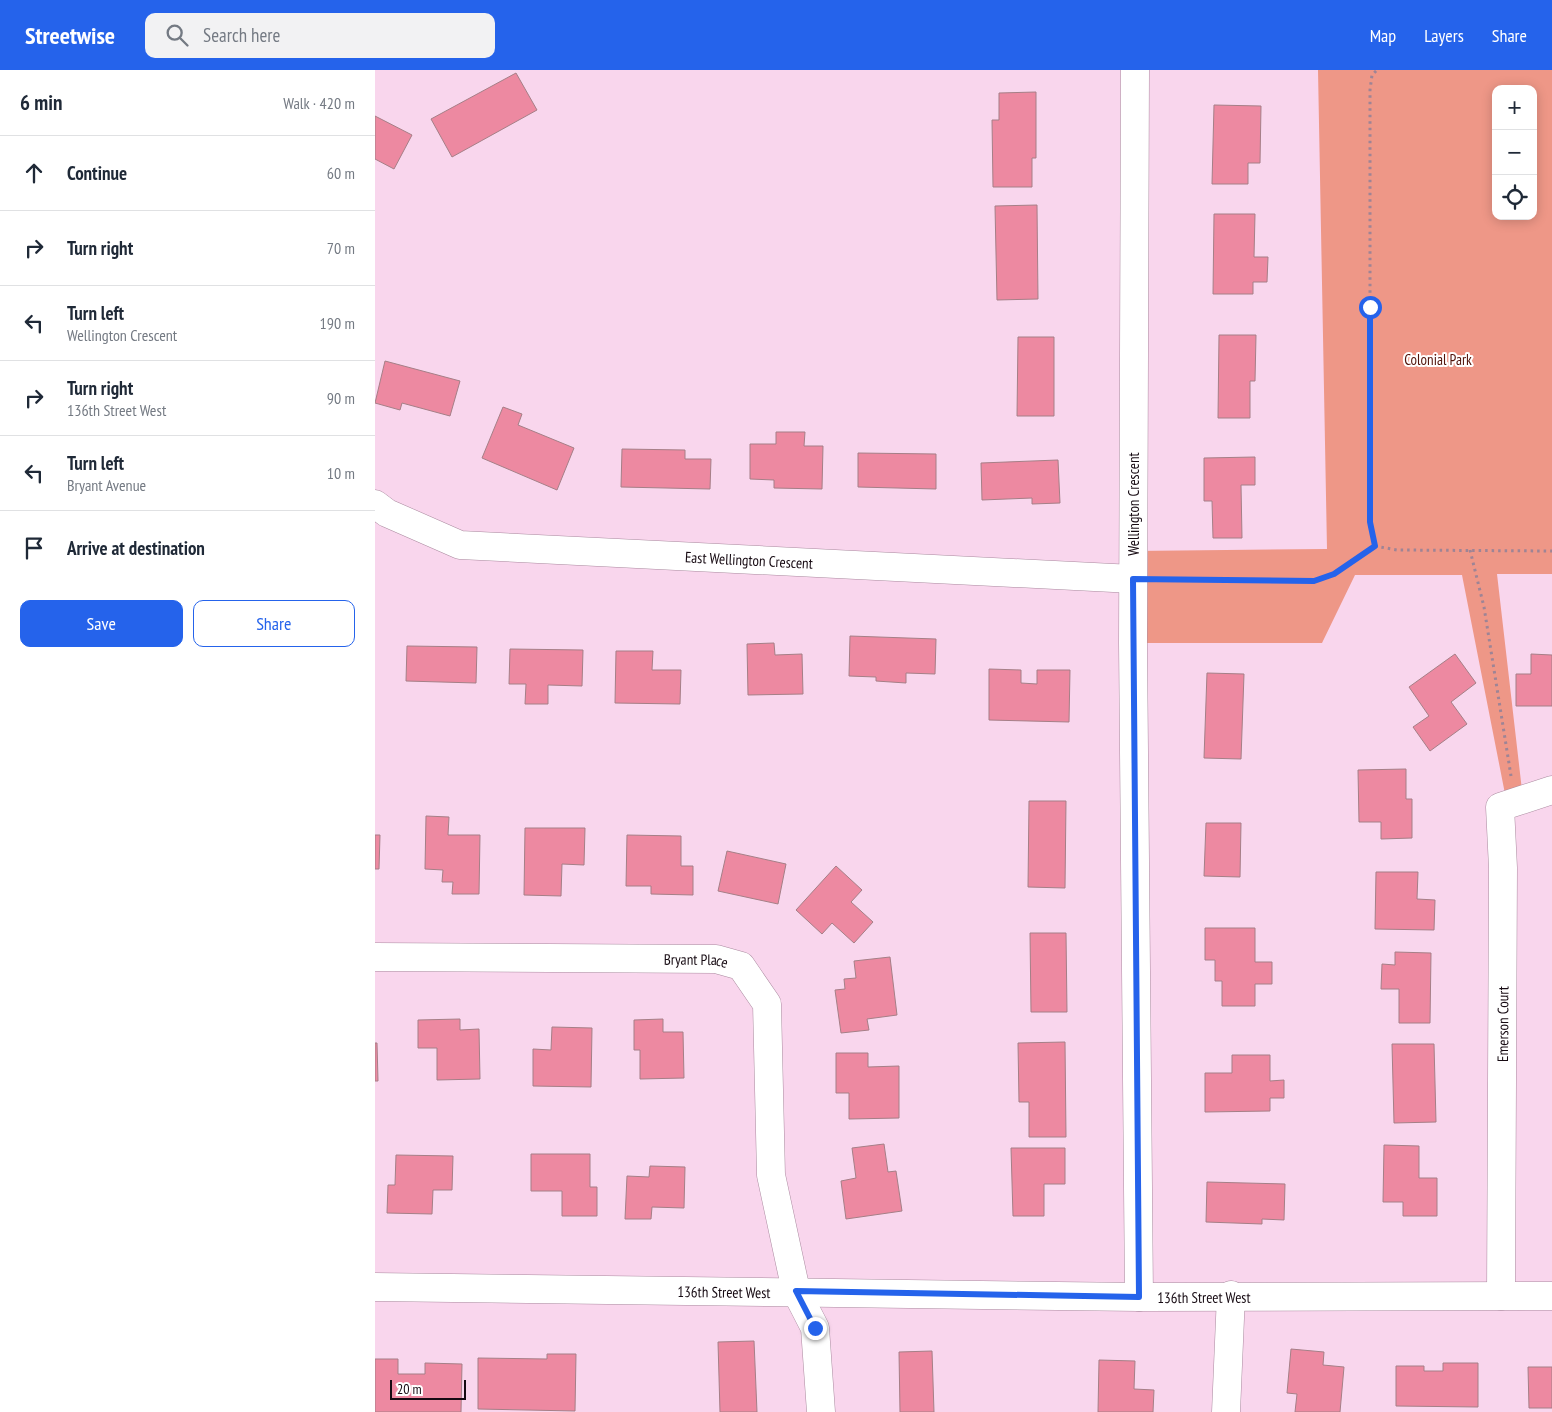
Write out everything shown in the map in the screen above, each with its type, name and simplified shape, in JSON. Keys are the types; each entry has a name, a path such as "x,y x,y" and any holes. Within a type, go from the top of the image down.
{"street":[{"name":"Wellington Crescent","path":"1135,70 1133,579 1139,1297"},
{"name":"East Wellington Crescent","path":"375,504 387,513 460,545 1133,579"},
{"name":"Emerson Court","path":"1501,1296 1503,868 1500,806 1552,790"},
{"name":"Bryant Place","path":"375,957 716,959 741,966 767,1004 771,1175 796,1291 815,1328 821,1412"},
{"name":"136th Street West","path":"375,1287 796,1291 1139,1297 1552,1296"},
{"path":"1226,1412 1231,1296"}],"path":[{"path":"1375,546 1370,522 1370,90 1372,75 1377,70"},
{"path":"1133,579 1314,581 1334,574 1375,546 1397,550 1552,552"},
{"path":"1470,550 1484,607 1516,802"}],"green space":[{"name":"Colonial Park","path":"1318,70 1552,70 1552,574 1497,574 1523,799 1507,804 1462,575 1355,575 1322,643 1133,643 1133,551 1327,549"}],"building":[{"path":"516,73 537,110 452,157 431,119"},
{"path":"1036,92 1036,158 1032,158 1032,187 993,187 992,120 999,120 999,93"},
{"path":"1214,105 1261,106 1260,163 1248,163 1248,184 1212,184"},
{"path":"375,116 412,135 394,169 375,159"},
{"path":"1037,205 1038,299 997,300 995,206"},
{"path":"1214,214 1255,214 1254,257 1268,257 1267,282 1253,282 1253,294 1213,294"},
{"path":"1219,335 1256,335 1255,381 1250,381 1250,418 1218,418"},
{"path":"1018,337 1054,337 1054,416 1017,416"},
{"path":"385,361 460,381 450,416 402,403 400,410 375,403"},
{"path":"503,407 522,414 518,425 574,448 557,490 482,458"},
{"path":"776,432 805,432 804,446 823,446 822,489 774,488 774,480 750,479 750,444 776,444"},
{"path":"622,449 685,450 685,459 711,459 710,489 621,487"},
{"path":"858,453 936,454 936,489 858,487"},
{"path":"1255,457 1255,485 1241,485 1242,538 1213,538 1212,501 1204,501 1204,458"},
{"path":"1058,460 1060,503 1032,504 1032,498 982,500 981,463"},
{"path":"850,636 936,639 935,674 906,673 906,683 876,681 876,677 849,676"},
{"path":"774,643 775,655 802,654 803,694 748,695 747,644"},
{"path":"407,646 477,647 476,683 406,681"},
{"path":"510,649 583,650 582,686 548,685 548,704 525,704 526,684 509,684"},
{"path":"616,651 653,651 652,670 681,670 680,704 615,703"},
{"path":"1455,654 1476,683 1451,702 1467,724 1430,751 1413,727 1429,716 1409,687"},
{"path":"1531,654 1552,655 1552,706 1516,706 1516,674 1531,674"},
{"path":"989,669 1021,670 1021,683 1037,684 1037,670 1070,670 1069,722 989,720"},
{"path":"1207,673 1244,674 1241,759 1204,758"},
{"path":"1406,769 1406,799 1412,799 1412,838 1381,839 1381,822 1359,822 1358,770"},
{"path":"1029,801 1066,801 1065,888 1028,887"},
{"path":"426,816 449,817 448,835 480,835 479,894 452,894 453,882 442,882 443,870 425,869"},
{"path":"1206,823 1241,823 1240,877 1204,876"},
{"path":"525,828 585,828 584,865 562,864 561,896 524,895"},
{"path":"375,835 380,835 379,869 375,869"},
{"path":"627,835 681,836 681,866 693,866 693,895 651,894 651,886 626,886"},
{"path":"727,851 786,864 778,904 718,891"},
{"path":"836,866 862,890 851,902 873,922 854,943 832,923 822,934 796,910"},
{"path":"1376,872 1418,872 1417,899 1435,900 1434,930 1375,929"},
{"path":"1205,928 1255,928 1255,962 1272,962 1272,984 1255,984 1255,1006 1222,1006 1222,981 1215,981 1215,960 1205,960"},
{"path":"1030,933 1066,933 1067,1012 1031,1012"},
{"path":"1395,952 1431,953 1430,1023 1399,1023 1399,989 1381,989 1382,964 1395,965"},
{"path":"890,957 897,1015 867,1019 869,1030 841,1033 835,990 845,989 844,979 856,978 854,961"},
{"path":"460,1019 460,1030 479,1029 480,1079 437,1080 437,1048 418,1048 418,1020"},
{"path":"663,1019 663,1032 683,1032 684,1078 640,1079 640,1050 634,1050 634,1020"},
{"path":"552,1027 592,1028 591,1087 533,1086 533,1049 551,1050"},
{"path":"1065,1042 1066,1137 1029,1137 1029,1102 1019,1102 1018,1043"},
{"path":"375,1043 377,1043 378,1081 375,1081"},
{"path":"1392,1044 1434,1044 1436,1122 1394,1123"},
{"path":"836,1053 868,1053 868,1067 899,1066 899,1118 849,1119 849,1093 836,1093"},
{"path":"1232,1055 1270,1055 1270,1081 1284,1080 1284,1098 1270,1098 1270,1111 1205,1112 1205,1073 1232,1073"},
{"path":"884,1144 888,1172 896,1171 902,1211 846,1219 841,1181 856,1178 852,1148"},
{"path":"1384,1145 1419,1146 1419,1178 1437,1178 1437,1216 1403,1216 1403,1202 1383,1202"},
{"path":"1011,1148 1065,1148 1065,1184 1044,1184 1044,1216 1013,1216"},
{"path":"531,1154 590,1154 590,1187 597,1187 597,1216 562,1216 562,1191 531,1191"},
{"path":"396,1155 453,1156 452,1190 433,1190 432,1214 387,1213 388,1185 395,1185"},
{"path":"650,1166 685,1167 684,1208 652,1207 651,1219 625,1219 627,1176 649,1177"},
{"path":"1207,1182 1285,1184 1284,1220 1262,1219 1262,1224 1206,1222"},
{"path":"754,1341 757,1412 720,1412 718,1342"},
{"path":"1291,1349 1324,1352 1323,1365 1344,1367 1340,1412 1295,1412 1297,1394 1287,1393"},
{"path":"932,1351 934,1412 900,1412 899,1352"},
{"path":"547,1354 576,1354 575,1411 478,1409 478,1358 547,1359"},
{"path":"375,1359 398,1359 398,1374 425,1374 425,1363 462,1364 461,1412 375,1412"},
{"path":"1099,1360 1135,1361 1134,1389 1154,1390 1153,1412 1098,1412"},
{"path":"1443,1363 1478,1363 1478,1407 1396,1406 1396,1366 1424,1366 1424,1371 1443,1371"},
{"path":"1528,1367 1552,1367 1552,1408 1529,1408"}],"route":[{"path":"815,1328 796,1291 1139,1297 1133,579 1314,581 1334,574 1375,546 1370,522 1370,307"}]}
